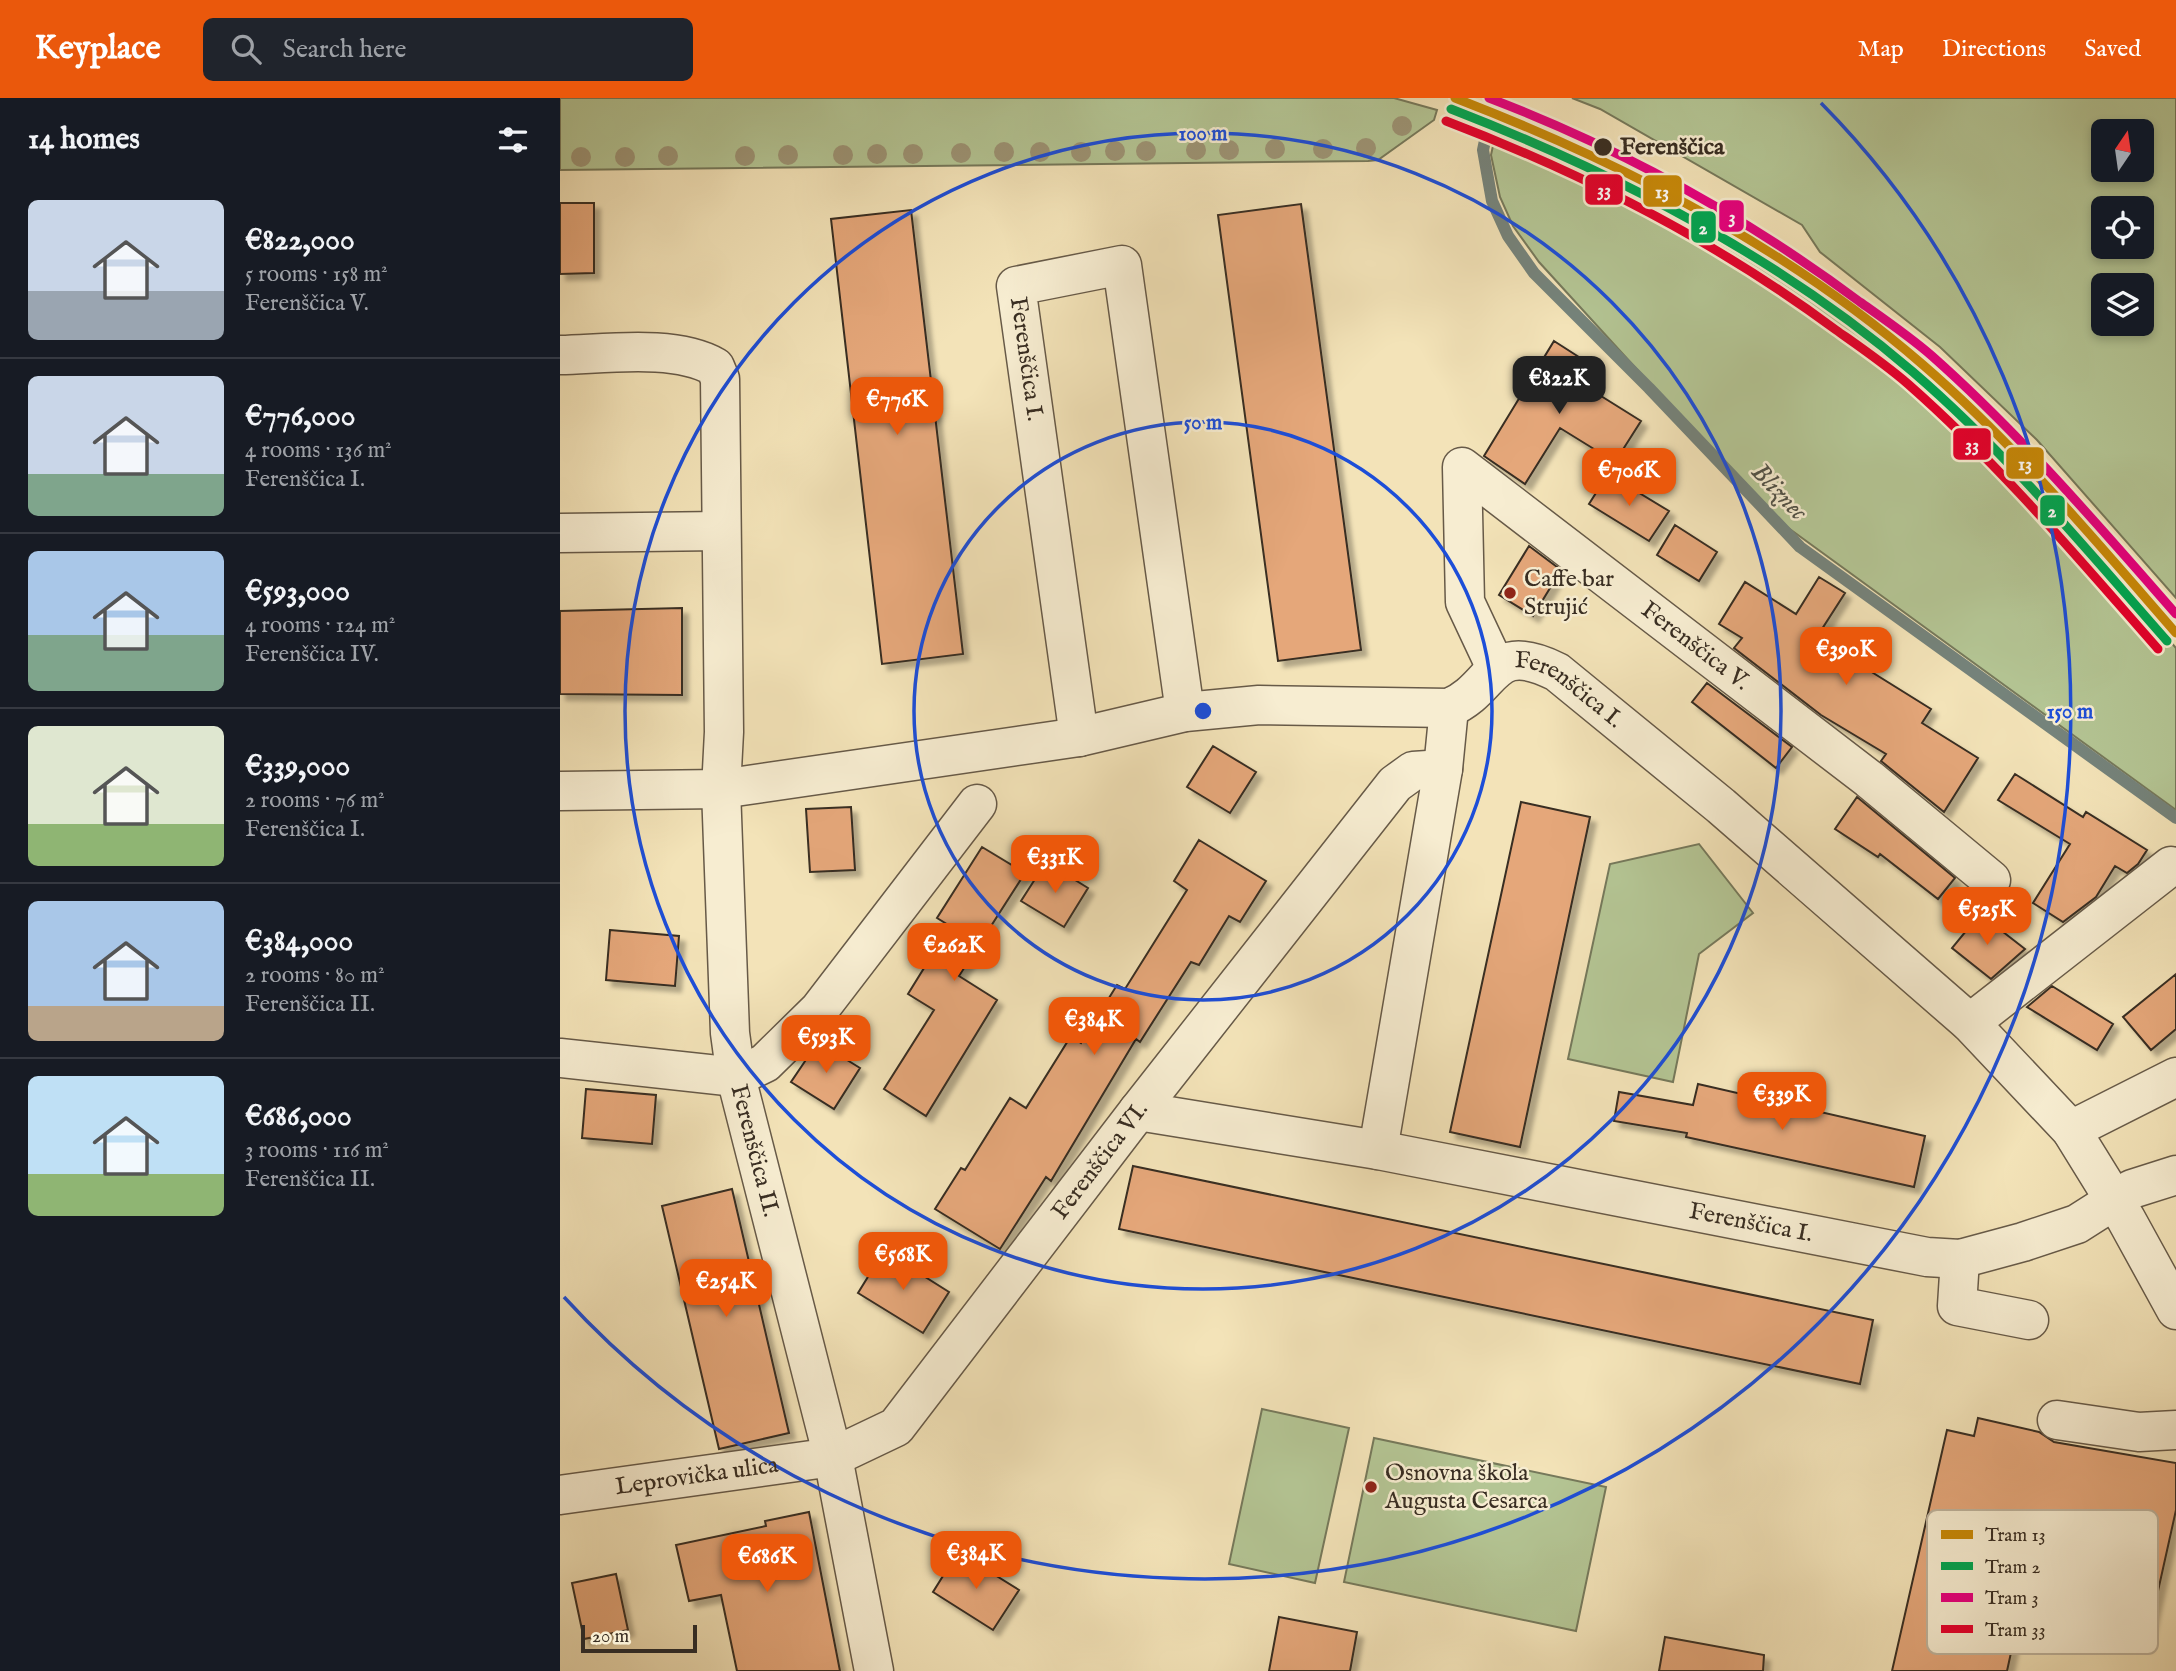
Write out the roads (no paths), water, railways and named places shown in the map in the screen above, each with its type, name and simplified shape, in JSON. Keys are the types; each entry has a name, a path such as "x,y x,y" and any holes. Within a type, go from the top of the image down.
{"street":[{"name":"Ferenščica I.","path":"1079,737 1016,286 1122,265 1185,712"},
{"path":"560,355 668,354 699,358 715,367 722,394 724,732 721,789"},
{"name":"Ferenščica V.","path":"1496,668 1465,601 1462,467 1869,779 1992,880"},
{"path":"560,533 721,531"},
{"name":"Ferenščica I.","path":"1449,708 1470,697 1496,668 1527,660 1557,672 1721,806 1970,1023 2071,1130 2176,1310"},
{"path":"560,791 721,789 1079,737 1185,712 1259,705 1449,708 1443,769 1378,1150"},
{"name":"Ferenščica VI.","path":"833,1457 896,1427 1138,1111 1395,784 1412,771 1443,769"},
{"name":"Ferenščica II.","path":"721,789 730,1033 736,1077 833,1457 874,1671"},
{"path":"560,1058 736,1077 765,1063 819,1010 977,804"},
{"path":"1970,1023 2171,866"},
{"path":"2071,1130 2176,1077"},
{"name":"Ferenščica I.","path":"1138,1111 1378,1150 1927,1257 1960,1259 2077,1224 2132,1189 2176,1175"},
{"path":"1960,1259 1957,1306 2029,1320"},
{"path":"2057,1420 2139,1432 2176,1430"},
{"name":"Leprovička ulica","path":"560,1495 833,1457"}],"waterway":[{"name":"Bliznec","path":"1494,98 1483,150 1492,201 1508,236 1534,273 1649,388 1800,547 2176,818"}],"tram line":[{"name":"13","path":"1455,98 1579,150 1700,211 1759,245 1870,322 1922,364 1990,427 2054,494 2176,633"},
{"name":"3","path":"1489,98 1587,139 1682,187 1773,241 1905,335 1932,356 1997,417 2088,514 2176,614"},
{"name":"2","path":"1451,109 1574,161 1693,221 1807,291 1861,330 1913,372 1981,435 2167,641"},
{"name":"33","path":"1446,121 1599,187 1697,239 1744,267 1872,356 1908,384 1974,446 2037,512 2158,649"}],"place":[{"name":"Ferenščica","path":"1603,147"},
{"name":"Caffe bar Strujić","path":"1510,593"},
{"name":"Osnovna škola Augusta Cesarca","path":"1371,1487"}]}
